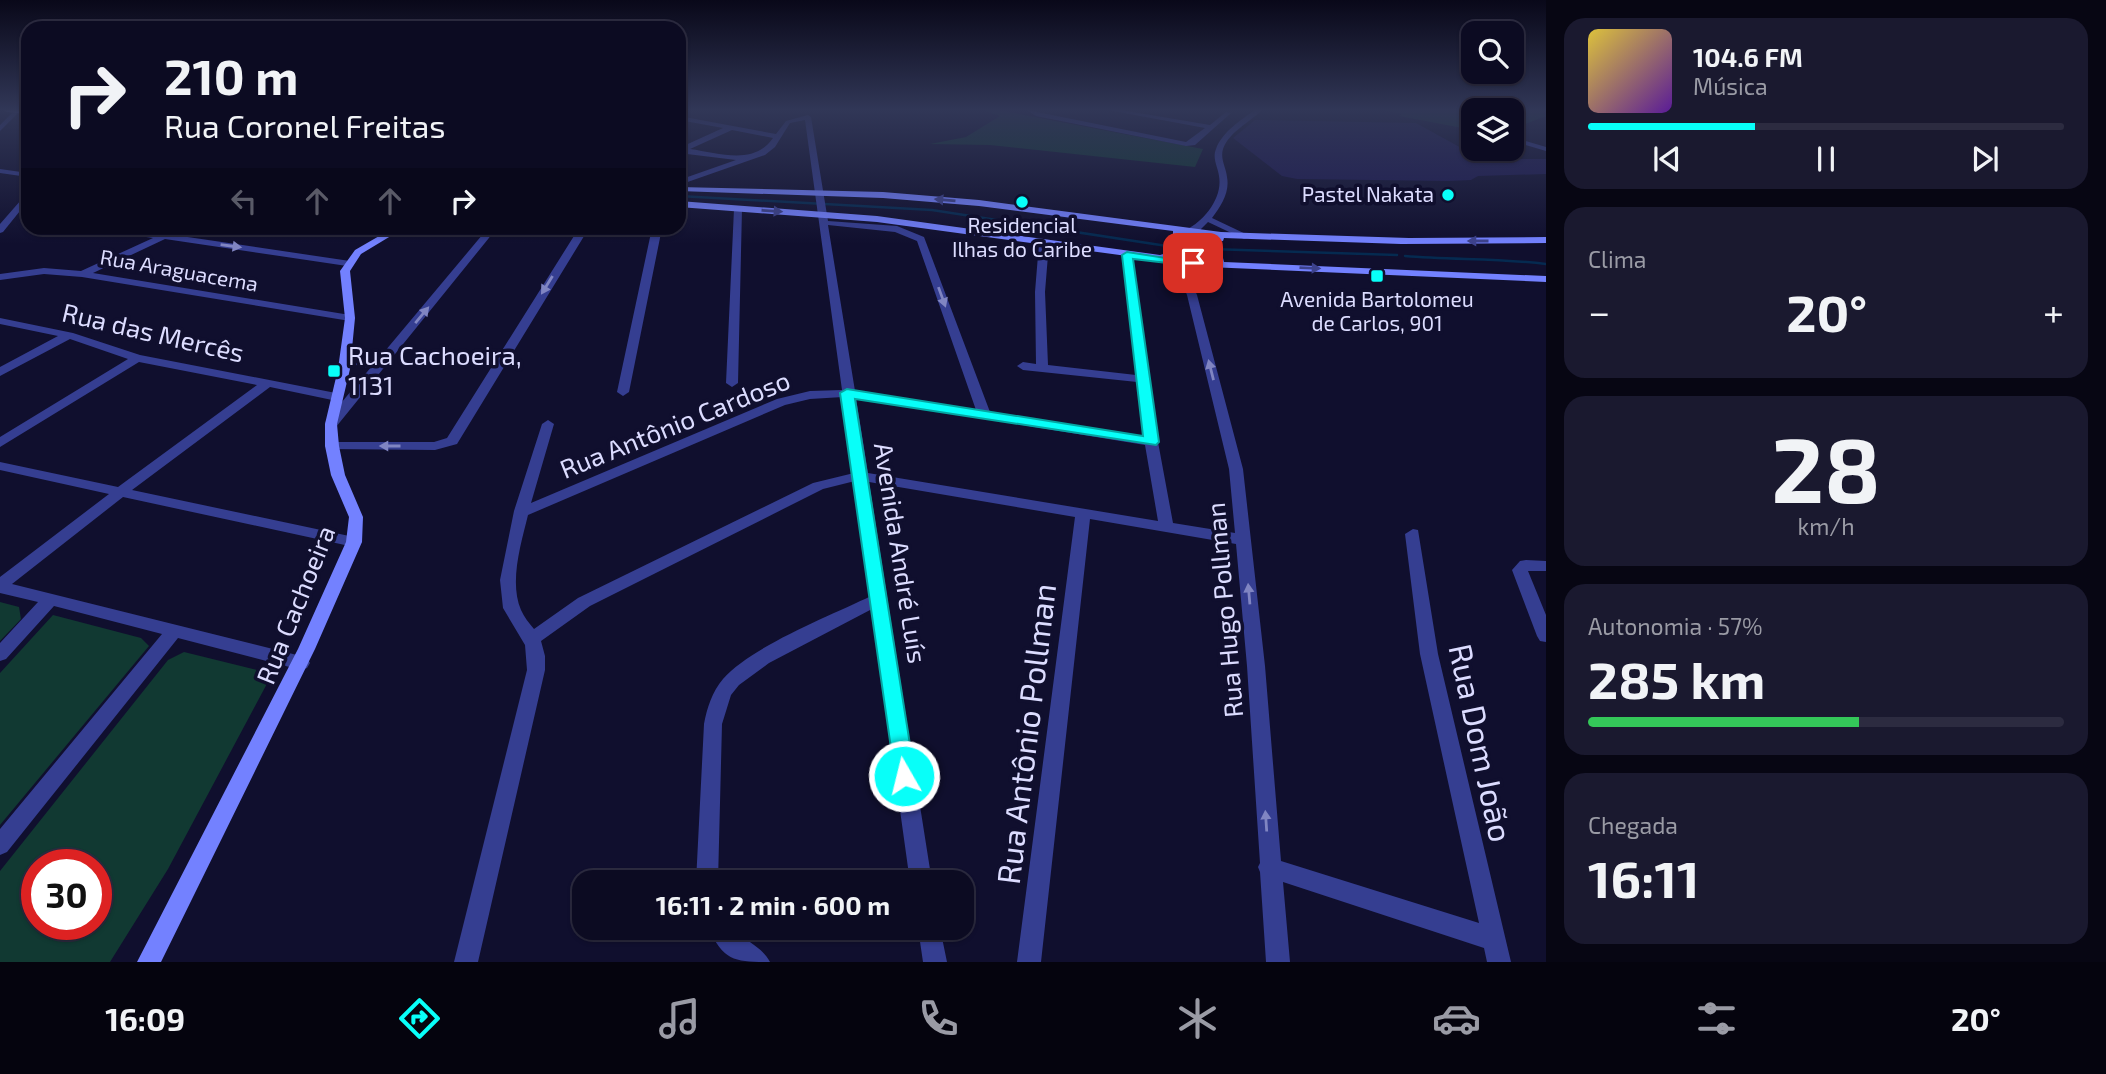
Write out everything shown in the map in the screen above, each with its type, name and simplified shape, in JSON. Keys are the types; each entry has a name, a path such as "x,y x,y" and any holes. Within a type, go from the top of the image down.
{"main road":[{"path":"686,189 818,192 976,203 1189,232 1247,237 1411,241"},
{"path":"686,205 821,211 1178,261 1546,279"},
{"path":"860,217 873,227"},
{"path":"1127,254 1166,255 1188,250 1190,241 1185,236 1142,226"},
{"path":"348,263 365,246 386,235"},
{"path":"1242,265 1207,255 1199,248 1201,243 1222,239 1308,243 1546,240"},
{"name":"Rua Cachoeira","path":"149,962 301,663 354,542 356,517 338,475 331,424 346,359 350,318 345,279 348,263"}],"street":[{"path":"715,155 751,159"},
{"path":"686,181 758,155"},
{"name":"Avenida André Luís","path":"817,155 818,192 827,228 847,393 919,870"},
{"path":"1189,232 1208,219 1224,187 1217,155"},
{"path":"0,171 21,174"},
{"path":"0,230 21,204"},
{"path":"732,383 738,209"},
{"path":"13,215 21,216"},
{"path":"827,228 847,216"},
{"path":"1208,219 1247,237"},
{"path":"827,228 873,227 909,232 921,239 985,416"},
{"path":"157,235 348,263"},
{"path":"331,424 486,235"},
{"path":"332,446 435,446 456,437 580,235"},
{"path":"623,392 656,235"},
{"path":"82,274 164,236"},
{"path":"1042,368 1040,292 1044,243"},
{"path":"1127,254 1151,442 1166,526"},
{"name":"Rua Hugo Pollman","path":"1178,261 1192,295 1236,469 1278,962"},
{"name":"Rua Araguacema","path":"0,277 44,271 82,274 350,318"},
{"name":"Rua das Mercês","path":"0,321 69,335 137,358 337,397"},
{"path":"0,372 69,335"},
{"path":"0,443 137,358"},
{"path":"346,359 368,363 385,359"},
{"path":"1023,366 1143,379"},
{"path":"0,586 268,383"},
{"name":"Rua Antônio Cardoso","path":"523,512 781,402 810,395 847,393 1151,442"},
{"path":"466,962 536,670 537,652 533,638 515,616 509,600 508,584 523,512 548,424"},
{"path":"0,466 354,542"},
{"path":"533,638 584,602 818,485 859,476 1244,540"},
{"name":"Rua Antônio Pollman","path":"1029,962 1083,513"},
{"name":"Rua Dom João","path":"1413,534 1429,654 1499,962"},
{"path":"1546,566 1526,565 1520,570 1546,636"},
{"path":"0,586 301,663"},
{"path":"707,870 713,724 718,701 732,681 755,664 880,599"},
{"path":"0,653 50,600"},
{"path":"0,845 174,632"},
{"path":"1269,867 1493,939"},
{"path":"729,940 758,962"},
{"path":"931,940 935,962"}],"green space":[{"path":"1082,155 1200,155 1195,167"},
{"path":"0,602 19,607 21,619 0,641"},
{"path":"53,615 141,638 149,646 0,825 0,673"},
{"path":"184,652 261,671 270,678 168,869 110,962 0,962 0,871 168,660"}],"building":[{"path":"1255,155 1461,155 1461,161 1546,159 1546,174 1478,176 1471,180 1448,181 1297,179 1282,176"}],"waterway":[{"path":"686,196 932,210 1180,248 1397,255"},
{"path":"1405,256 1546,264"}],"place":[{"name":"Pastel Nakata","path":"1448,195"},
{"name":"Residencial Ilhas do Caribe","path":"1022,202"},
{"name":"Avenida Bartolomeu de Carlos, 901","path":"1377,276"},
{"name":"Rua Cachoeira, 1131","path":"334,371"}],"route":[{"path":"904,776 847,393 1151,442 1127,255 1193,263"}]}
